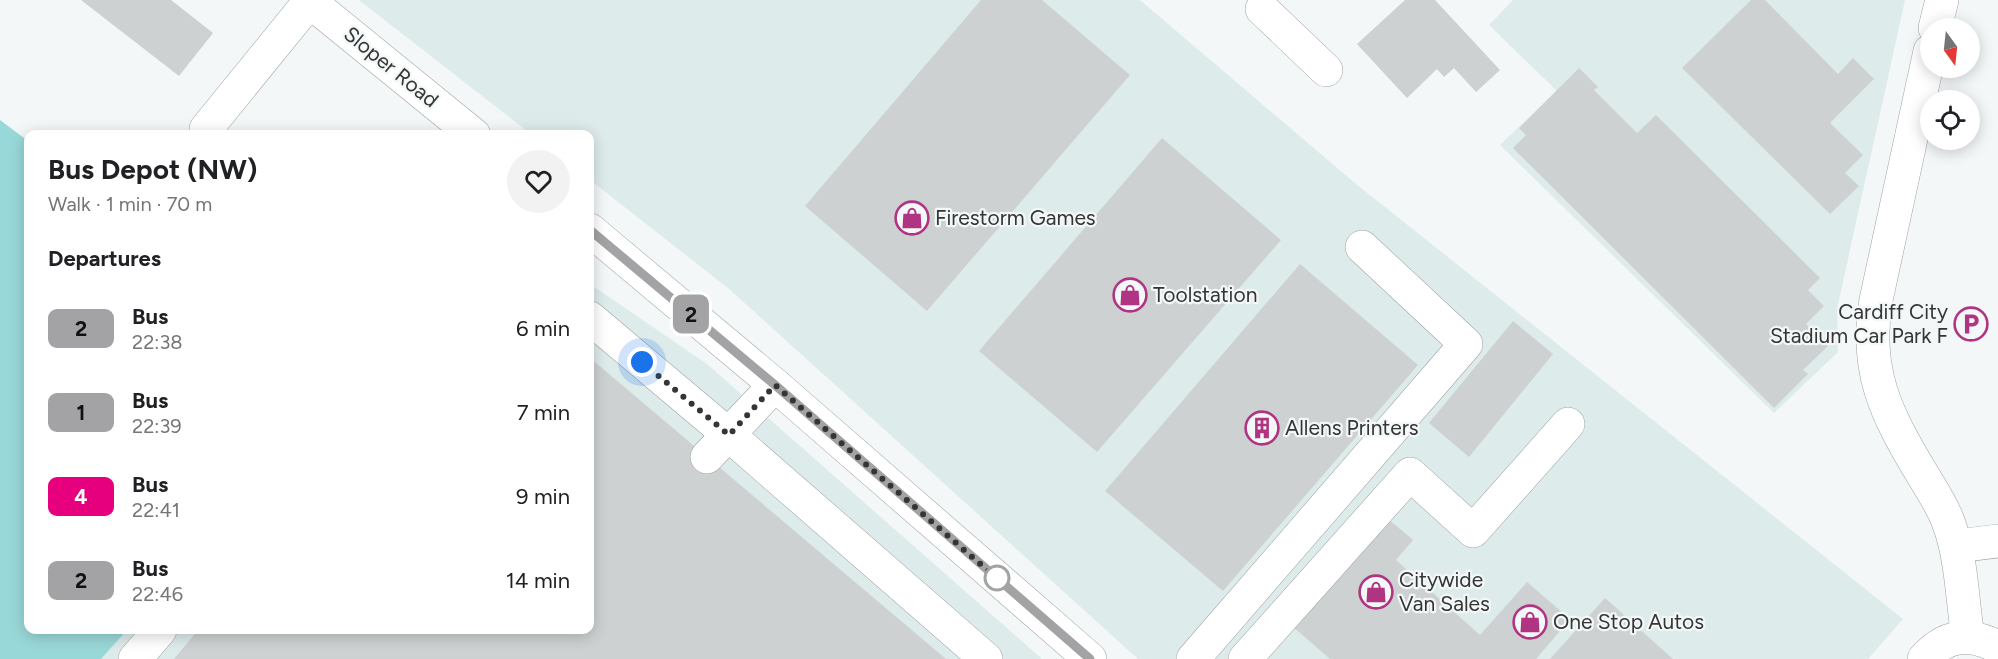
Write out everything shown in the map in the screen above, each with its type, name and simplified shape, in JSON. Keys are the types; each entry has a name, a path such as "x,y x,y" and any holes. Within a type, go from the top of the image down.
{"street":[{"path":"1938,18 1942,0"},
{"path":"206,129 309,1"},
{"name":"Sloper Road","path":"309,1 468,130"},
{"path":"1263,3 1326,70"},
{"path":"1924,78 1876,300 1872,325 1872,351 1876,378 1886,410 1941,505 1957,546 1983,642 1951,639 1933,649 1924,659"},
{"path":"594,233 775,385 1090,659"},
{"path":"1193,659 1467,344 1362,247"},
{"path":"594,322 718,446 986,659"},
{"path":"718,446 775,385"},
{"path":"1245,659 1410,474 1473,531 1568,424"},
{"path":"1957,546 1998,542"},
{"path":"135,659 157,634"}],"shaded area":[{"path":"359,0 1140,0 1356,184 1903,619 1868,659 1138,659 728,288 594,183 594,130 526,130"},
{"path":"1513,0 1905,0 1837,309 1838,352 1774,413 1500,145 1557,91 1489,25"},
{"path":"0,120 24,138 24,634 123,634 101,659 0,659"},
{"path":"594,287 707,364 1042,659 101,659 123,634 594,634"}],"building":[{"path":"81,0 171,0 213,33 179,76"},
{"path":"981,0 1042,0 1130,75 927,311 805,206"},
{"path":"1405,0 1435,0 1500,70 1476,92 1454,68 1444,77 1437,69 1407,98 1357,44"},
{"path":"1751,0 1765,0 1838,74 1853,58 1874,79 1830,123 1863,155 1845,173 1859,186 1830,214 1682,68"},
{"path":"1579,68 1598,87 1594,90 1637,133 1656,115 1820,278 1808,290 1824,306 1806,324 1828,346 1803,370 1808,374 1774,408 1513,148 1526,135 1519,128"},
{"name":"Toolstation","path":"1162,138 1281,240 1097,452 979,351"},
{"name":"Allens Printers","path":"1300,264 1418,365 1223,591 1105,491"},
{"path":"1513,321 1553,354 1469,457 1429,423"},
{"path":"594,361 946,659 174,659 195,634 594,634"},
{"name":"Citywide Van Sales","path":"1387,518 1413,540 1396,560 1480,635 1527,582 1570,619 1536,659 1330,659 1292,626"},
{"path":"1605,598 1673,659 1550,659"}],"bus line":[{"name":"2","path":"594,233 775,385 1090,659"}],"place":[{"name":"Firestorm Games","path":"912,218"},
{"name":"Toolstation","path":"1130,295"},
{"name":"Cardiff City Stadium Car Park F","path":"1971,324"},
{"name":"Allens Printers","path":"1262,428"},
{"name":"Citywide Van Sales","path":"1376,592"},
{"name":"One Stop Autos","path":"1530,622"}],"route":[{"path":"642,362 729,435 775,385 1002,583 997,578"}]}
